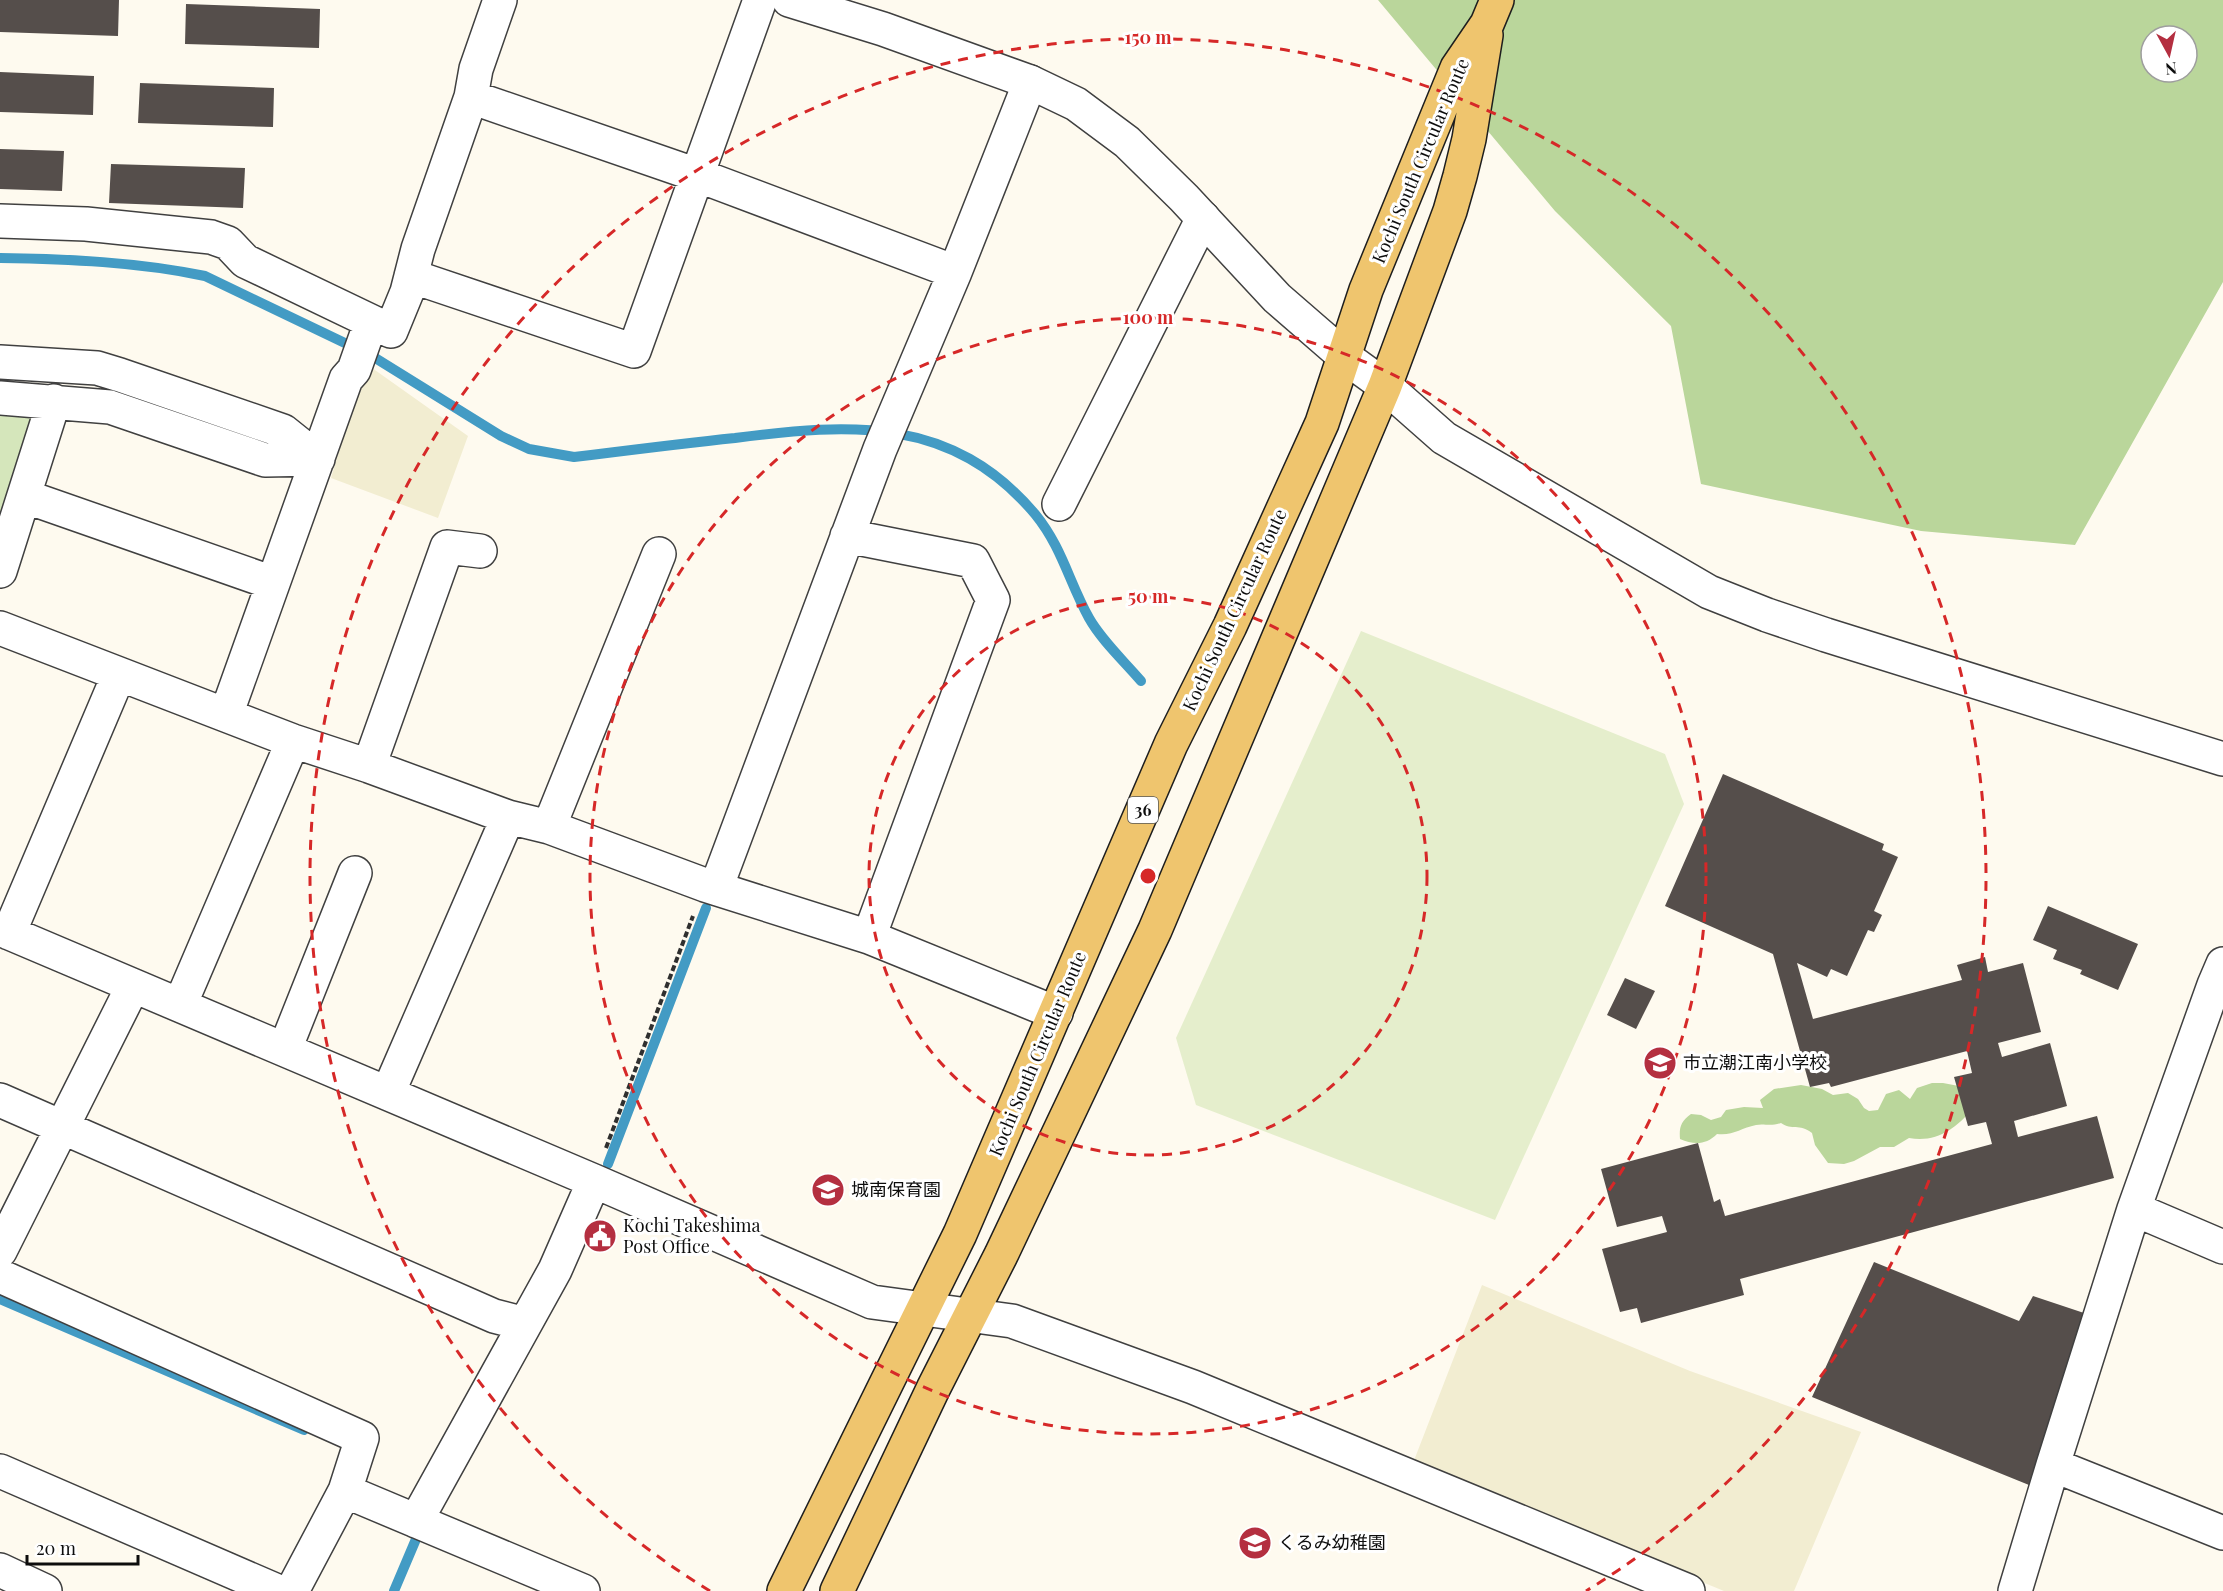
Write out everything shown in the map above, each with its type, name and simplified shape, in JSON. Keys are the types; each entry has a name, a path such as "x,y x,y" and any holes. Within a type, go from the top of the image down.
{"main road":[{"name":"Kochi South Circular Route","path":"784,1591 960,1234 1171,744 1230,626 1322,423 1366,290 1457,68 1492,12"},
{"name":"Kochi South Circular Route","path":"837,1591 933,1389 972,1316 1155,930 1385,386 1450,211 1470,139 1492,12"}],"street":[{"path":"365,339 391,331 471,97 477,69 500,0"},
{"path":"411,276 634,351 760,0"},
{"path":"789,0 849,9 883,29 1030,82 1076,104 1127,142 1203,218 1277,298 1345,357 1385,386 1444,438 1709,592 1806,628 2223,759"},
{"path":"710,886 880,449 956,272 1030,82"},
{"path":"471,97 697,175 956,272"},
{"path":"1059,504 1203,218"},
{"path":"0,221 86,224 211,237 228,243 245,261 365,339"},
{"path":"226,715 346,378 354,370 365,339"},
{"path":"0,362 97,368 120,375 283,430 318,459"},
{"path":"110,407 120,375"},
{"path":"0,398 110,407 265,460 318,459"},
{"path":"0,571 54,401"},
{"path":"24,496 273,583"},
{"path":"847,536 974,561 993,600 869,938"},
{"path":"369,766 447,547 480,551"},
{"path":"549,827 659,554"},
{"path":"0,628 293,741 508,817 549,827 710,886 869,938 1056,1013"},
{"path":"119,674 4,931 594,1181 872,1302 1012,1321 1193,1387 1688,1591"},
{"path":"180,1005 293,741"},
{"path":"388,1093 508,817"},
{"path":"285,1049 355,873"},
{"path":"2015,1591 2134,1209 2220,979"},
{"path":"0,1251 133,986"},
{"path":"0,1100 483,1311 525,1324"},
{"path":"416,1521 555,1270 594,1181"},
{"path":"2134,1209 2223,1247"},
{"path":"0,1276 362,1438 345,1491 292,1591"},
{"path":"2053,1465 2223,1533"},
{"path":"0,1471 277,1591"},
{"path":"345,1491 583,1591"},
{"path":"0,1570 45,1591"}],"path":[{"path":"594,1181 710,886"}],"shaded area":[{"path":"365,363 468,436 438,518 331,478"},
{"path":"1482,1285 1690,1371 1861,1432 1794,1591 1724,1591 1413,1463"}],"green space":[{"path":"1378,0 2223,0 2223,282 2075,545 1921,531 1701,484 1671,326 1555,211"},
{"path":"0,413 29,415 36,426 0,527"},
{"path":"1361,631 1665,754 1684,804 1495,1220 1196,1105 1176,1038"},
{"path":"1932,1083 1964,1087 1972,1109 1959,1123 1937,1136 1909,1138 1894,1147 1880,1147 1844,1164 1828,1163 1815,1145 1812,1133 1803,1128 1789,1127 1781,1123 1756,1125 1732,1133 1717,1134 1700,1143 1680,1139 1681,1125 1691,1114 1701,1115 1711,1120 1721,1117 1726,1110 1744,1107 1763,1108 1760,1100 1774,1089 1801,1085 1822,1089 1833,1095 1848,1093 1858,1099 1869,1111 1878,1110 1886,1094 1899,1090 1910,1099 1917,1088"}],"building":[{"path":"0,0 119,0 118,36 0,32"},
{"path":"186,4 320,9 319,48 185,44"},
{"path":"0,72 94,76 93,115 0,112"},
{"path":"140,83 274,88 273,127 138,123"},
{"path":"0,149 64,151 62,191 0,189"},
{"path":"111,164 245,168 243,208 109,203"},
{"path":"1723,774 1884,844 1882,850 1898,857 1874,911 1882,915 1874,932 1868,930 1847,976 1831,969 1827,977 1797,963 1813,1019 1962,980 1957,965 1985,957 1988,972 2023,963 2041,1032 1998,1043 2002,1057 2050,1043 2067,1106 2014,1121 2018,1137 2097,1116 2114,1178 1740,1279 1744,1295 1641,1323 1637,1308 1620,1312 1602,1249 1667,1232 1662,1216 1617,1227 1601,1169 1698,1143 1714,1202 1720,1199 1725,1216 1992,1144 1986,1122 1968,1126 1954,1077 1972,1073 1967,1051 1831,1087 1829,1083 1810,1087 1773,954 1665,906"},
{"path":"2048,906 2138,944 2118,990 2080,974 2082,970 2053,959 2057,950 2033,940"},
{"path":"1625,978 1655,991 1636,1029 1607,1015"},
{"path":"1874,1262 2019,1321 2033,1296 2084,1313 2029,1485 1812,1397"}],"waterway":[{"path":"0,258 103,262 154,267 205,276 372,356 501,436 529,449 574,457 819,430 859,430 897,434 934,443 969,459 1003,482 1035,514 1052,539 1094,626 1141,681"},
{"path":"608,1164 706,908"},
{"path":"0,1299 304,1430"},
{"path":"394,1591 419,1532 415,1531"}],"place":[{"name":"市立潮江南小学校","path":"1660,1063"},
{"name":"城南保育園","path":"828,1190"},
{"name":"Kochi Takeshima Post Office","path":"600,1236"},
{"name":"くるみ幼稚園","path":"1255,1543"}]}
